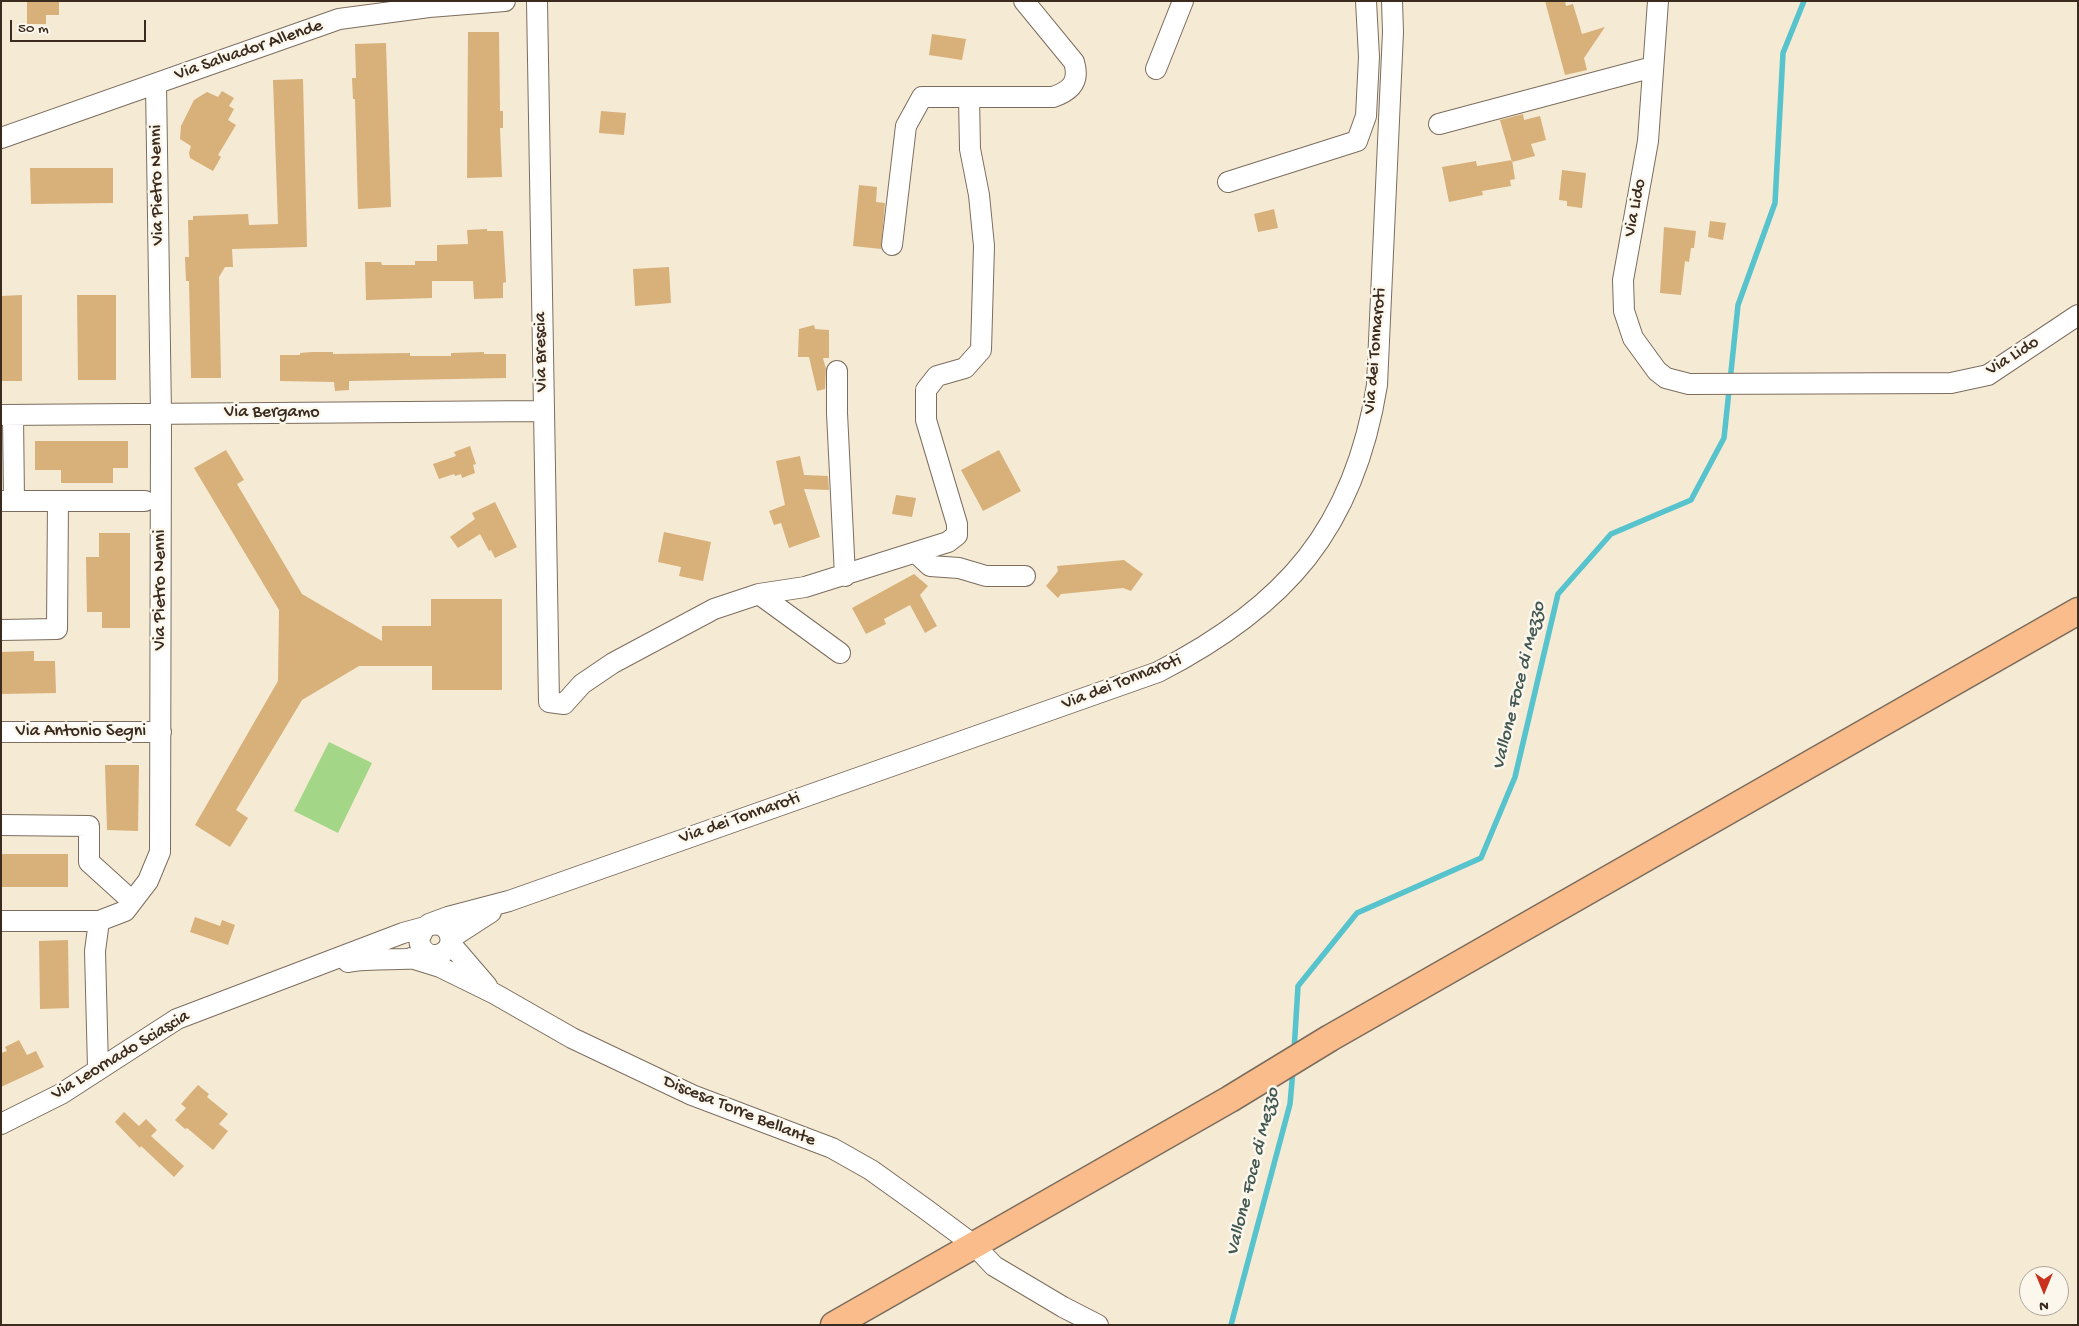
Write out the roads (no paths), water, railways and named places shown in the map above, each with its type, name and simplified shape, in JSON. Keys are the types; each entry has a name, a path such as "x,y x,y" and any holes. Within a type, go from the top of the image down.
{"main road":[{"path":"834,1325 1230,1099 1330,1038 2078,611"}],"street":[{"name":"Via Salvador Allende","path":"1,138 339,19 429,7 505,1"},
{"name":"Via Brescia","path":"537,1 549,702 564,704 582,684 613,663 714,609 759,594"},
{"path":"892,244 906,126 922,97 1053,97 1066,93 1074,85 1076,69 1074,62 1024,1"},
{"path":"1156,69 1183,1"},
{"path":"1228,182 1357,141 1366,116 1369,57 1366,1"},
{"name":"Via dei Tonnaroti","path":"509,901 1158,672 1193,654 1227,632 1274,594 1310,556 1342,504 1366,441 1373,410 1377,375 1392,42 1392,1"},
{"name":"Via Lido","path":"1658,1 1648,141 1623,280 1624,311 1633,338 1657,371 1666,378 1689,384 1951,383 1988,376 2078,315"},
{"path":"1439,124 1653,67"},
{"name":"Via Pietro Nenni","path":"99,921 124,911 148,880 160,852 161,414 156,84"},
{"path":"759,594 805,587 845,576 948,542 957,535 957,524 926,420 926,390 937,376 964,368 981,350 984,302 984,246 979,195 970,149 969,97"},
{"path":"837,371 837,413 845,576"},
{"name":"Via Bergamo","path":"7,415 543,411"},
{"path":"7,415 8,501 144,501"},
{"path":"1,630 57,629 58,501"},
{"path":"916,553 930,566 959,568 986,576 1025,576"},
{"path":"759,594 840,653"},
{"name":"Via Antonio Segni","path":"1,732 161,732"},
{"path":"1,825 89,826 88,862 132,901"},
{"path":"300,971 448,917 509,901"},
{"path":"300,971 365,958 434,953 509,901"},
{"path":"1,921 99,921 95,950 98,1068"},
{"name":"Discesa Torre Bellante","path":"427,926 439,924 443,926 434,953 495,994 572,1038 632,1068 692,1095 832,1148 871,1170 974,1245 994,1266 1063,1307 1098,1325"},
{"path":"427,926 418,939 434,953"},
{"name":"Via Leornado Sciascia","path":"1,1124 60,1094 177,1019 300,971"}],"waterway":[{"name":"Vallone Foce di Mezzo","path":"1294,1051 1298,986 1357,913 1481,858 1515,777 1558,594 1611,534 1691,500 1724,438 1738,305 1775,203 1783,53 1804,1"},
{"name":"Vallone Foce di Mezzo","path":"1231,1325 1290,1104 1293,1070"}]}
